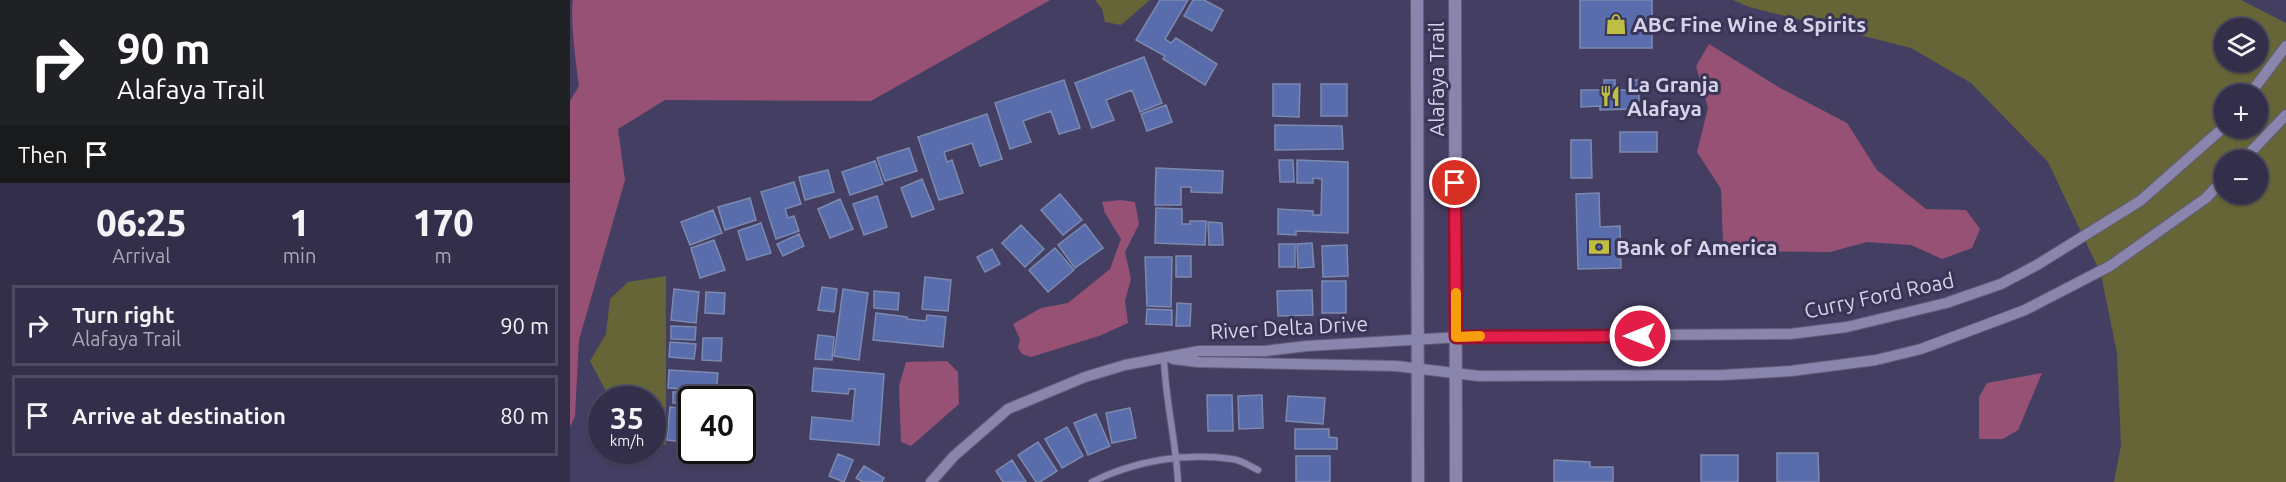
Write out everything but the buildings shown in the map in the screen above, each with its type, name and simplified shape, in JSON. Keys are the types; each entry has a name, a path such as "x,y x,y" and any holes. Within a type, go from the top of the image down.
{"main road":[{"name":"Alafaya Trail","path":"1417,0 1418,482"},
{"name":"Alafaya Trail","path":"1455,0 1456,482"}],"street":[{"path":"2258,84 2286,46"},
{"path":"2253,150 2286,116"},
{"name":"Curry Ford Road","path":"1417,339 1790,334 1847,327 1946,303 2001,284 2037,265 2140,201 2214,136"},
{"path":"1417,369 1479,376 1723,375 1791,371 1876,360 1910,351 2025,310 2110,266 2206,198 2214,190"},
{"name":"River Delta Drive","path":"931,482 954,456 1008,409 1085,377 1125,365 1199,351 1265,351 1417,339"},
{"name":"River Delta Drive","path":"1164,358 1198,362 1396,366 1417,369"},
{"path":"1164,358 1164,376 1177,457 1178,482"},
{"path":"1092,482 1116,470 1177,457 1235,459 1258,470"}],"shaded area":[{"path":"573,0 1050,0 871,101 665,100 618,129 625,180 579,340 575,416 570,427 570,101 579,86 573,30"},
{"path":"1095,0 1150,0 1121,25 1105,22 1102,9"},
{"path":"1733,0 2241,0 2286,23 2286,482 2114,482 2121,445 2117,353 2101,274 2048,162 1971,83 1911,48 1749,7"},
{"path":"1709,44 1780,88 1847,123 1877,170 1926,209 1966,210 1980,229 1972,248 1942,259 1911,245 1867,242 1830,252 1738,251 1723,241 1721,189 1697,152 1708,108 1696,66"},
{"path":"1120,200 1135,202 1139,224 1125,252 1131,279 1125,301 1128,323 1099,336 1031,357 1022,354 1018,348 1020,339 1013,324 1041,308 1068,303 1110,269 1121,239 1105,213 1102,202"},
{"path":"666,276 666,386 603,386 590,361 606,334 610,299 628,282"},
{"path":"947,361 958,372 959,404 911,446 901,442 899,386 906,362"},
{"path":"2042,373 2018,430 2003,439 1979,439 1979,397 1987,383"}],"slow traffic":[{"path":"1456,293 1456,337 1480,336"}],"place":[{"name":"ABC Fine Wine & Spirits","path":"1616,24"},
{"name":"La Granja Alafaya","path":"1610,96"},
{"name":"Bank of America","path":"1599,247"}],"route":[{"path":"1455,183 1456,337 1640,336"}]}
